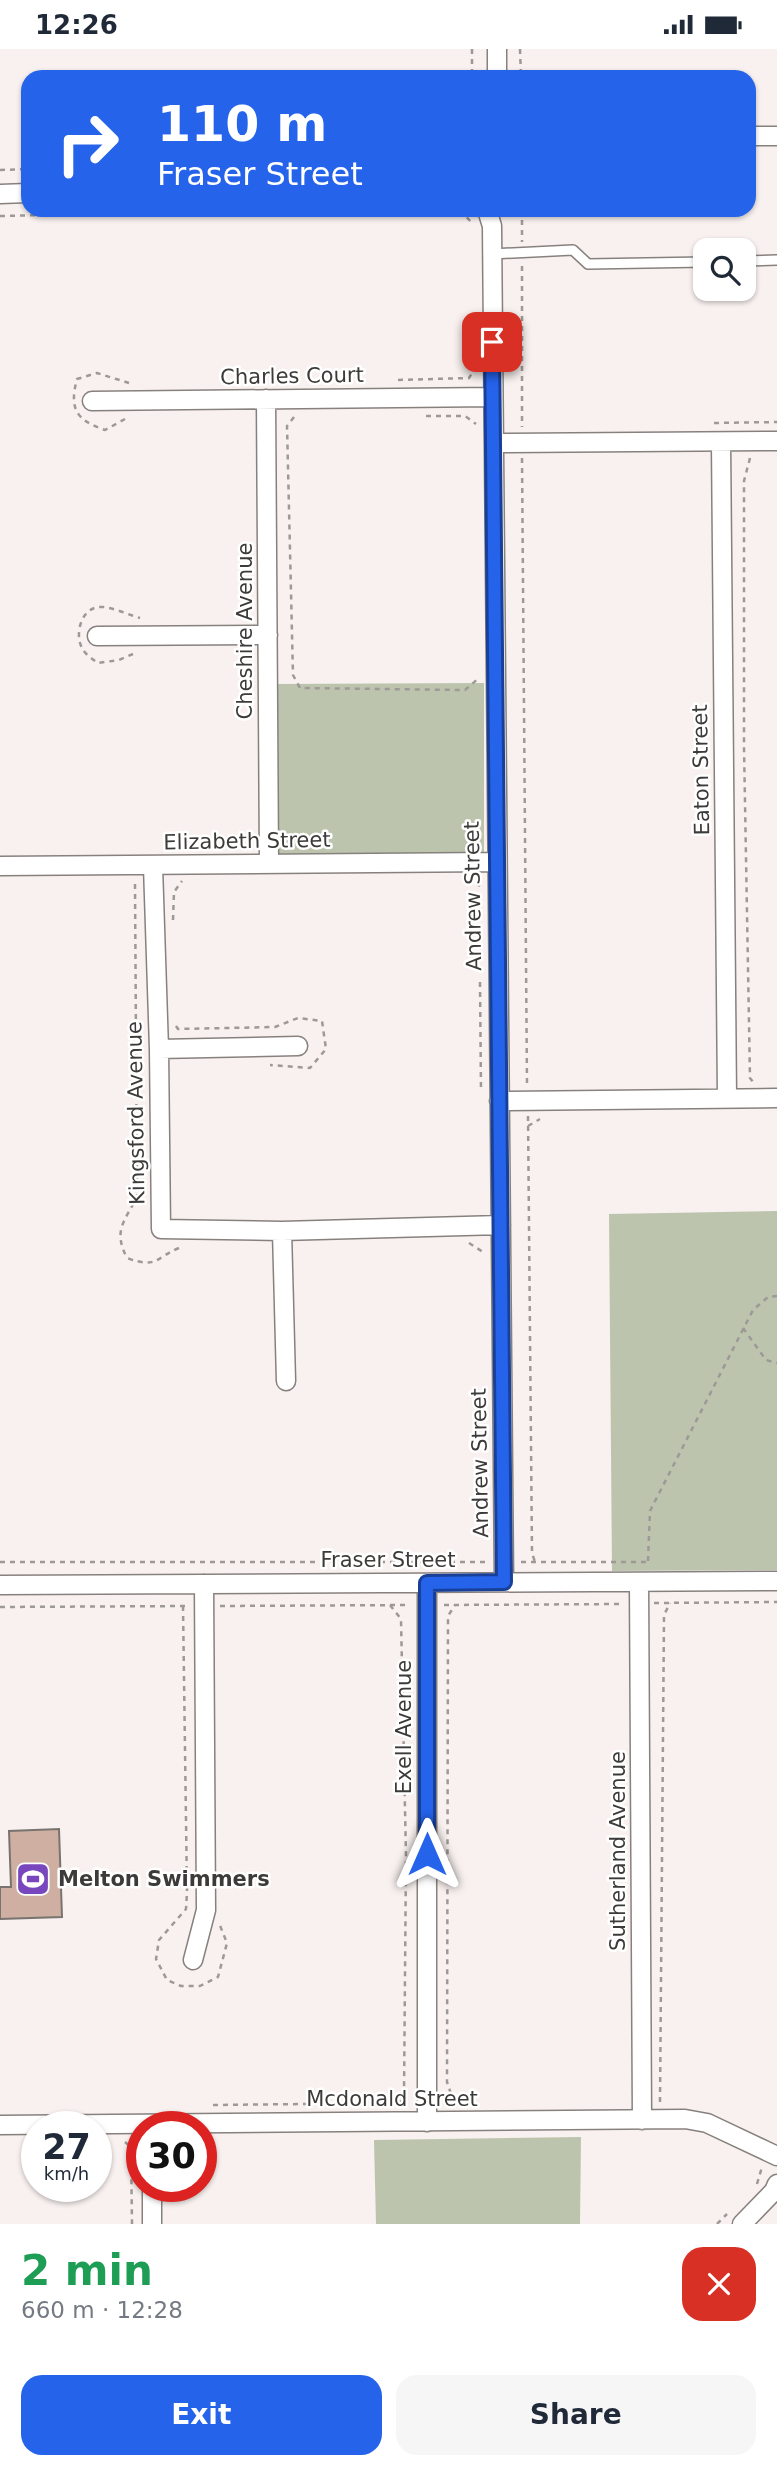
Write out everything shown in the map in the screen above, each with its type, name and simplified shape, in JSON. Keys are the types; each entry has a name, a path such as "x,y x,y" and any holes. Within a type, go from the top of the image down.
{"street":[{"path":"497,49 497,70"},
{"path":"756,136 777,135"},
{"path":"0,194 21,193"},
{"name":"Andrew Street","path":"489,217 492,226 494,443 495,862 490,1103 495,1582"},
{"name":"Charles Court","path":"92,401 493,397"},
{"name":"Cheshire Avenue","path":"266,399 270,863"},
{"path":"494,443 777,441"},
{"name":"Eaton Street","path":"721,442 727,1098"},
{"path":"97,636 268,635"},
{"name":"Elizabeth Street","path":"0,866 153,873 270,863 495,862"},
{"name":"Kingsford Avenue","path":"153,873 159,1049 160,1229 282,1231 492,1226"},
{"path":"159,1049 298,1046"},
{"path":"490,1103 777,1098"},
{"path":"282,1231 286,1381"},
{"name":"Fraser Street","path":"0,1585 777,1581"},
{"name":"Sutherland Avenue","path":"642,2120 639,1604 643,1582"},
{"name":"Exell Avenue","path":"427,1583 427,2122"},
{"path":"193,1961 206,1910 204,1584"},
{"name":"Mcdonald Street","path":"217,2124 685,2119 706,2123 770,2161"},
{"name":"Mcdonald Street","path":"0,2125 126,2125"},
{"path":"742,2224 774,2191 777,2184"},
{"path":"152,2202 152,2224"}],"lane":[{"path":"492,254 573,250 588,264 693,261"},
{"path":"756,261 777,260"}],"path":[{"path":"472,49 472,70"},
{"path":"520,49 521,70"},
{"path":"0,170 21,169"},
{"path":"0,216 21,216"},
{"path":"466,217 474,226"},
{"path":"522,217 527,1101 532,1553 535,1562"},
{"path":"388,380 468,378 476,368 476,355"},
{"path":"132,416 105,431 88,424 77,414 72,398 77,379 97,373 136,385"},
{"path":"296,414 287,426 293,675 300,688 465,689 479,678"},
{"path":"426,416 464,417 477,424"},
{"path":"751,454 744,481 744,747 750,1078 755,1084"},
{"path":"134,653 119,660 97,663 83,650 77,636 81,621 89,611 101,606 145,619"},
{"path":"173,920 174,892 182,881 153,873 135,881 136,1197 121,1227 119,1242 127,1258 146,1265 161,1260 176,1248 188,1247"},
{"path":"467,879 483,887"},
{"path":"480,982 490,1103"},
{"path":"174,1023 178,1029 275,1027 298,1018 322,1021 326,1049 310,1068 259,1065"},
{"path":"457,1243 470,1243 483,1252 492,1226"},
{"path":"643,1582 648,1562 650,1511 753,1310 768,1297 777,1296"},
{"path":"743,1328 766,1360 777,1363"},
{"path":"0,1562 648,1562"},
{"path":"486,1605 495,1582 495,1562"},
{"path":"0,1607 777,1602"},
{"path":"660,2102 664,1615 670,1603"},
{"path":"390,1605 401,1619 406,1856 404,2094 399,2103"},
{"path":"454,2103 447,2082 446,1855 448,1616 455,1605"},
{"path":"122,2138 131,2147 132,2224"},
{"path":"757,2185 770,2161"},
{"path":"717,2224 727,2214"}],"green space":[{"path":"484,683 484,853 278,854 277,684"},
{"path":"777,1211 777,1570 612,1571 609,1214"},
{"path":"581,2137 580,2224 376,2224 374,2140"}],"building":[{"name":"Melton Swimmers","path":"59,1829 62,1917 0,1919 0,1887 11,1887 9,1831"}],"place":[{"name":"Melton Swimmers","path":"33,1879"}],"route":[{"path":"427,1854 427,1583 504,1582 492,342"}]}
